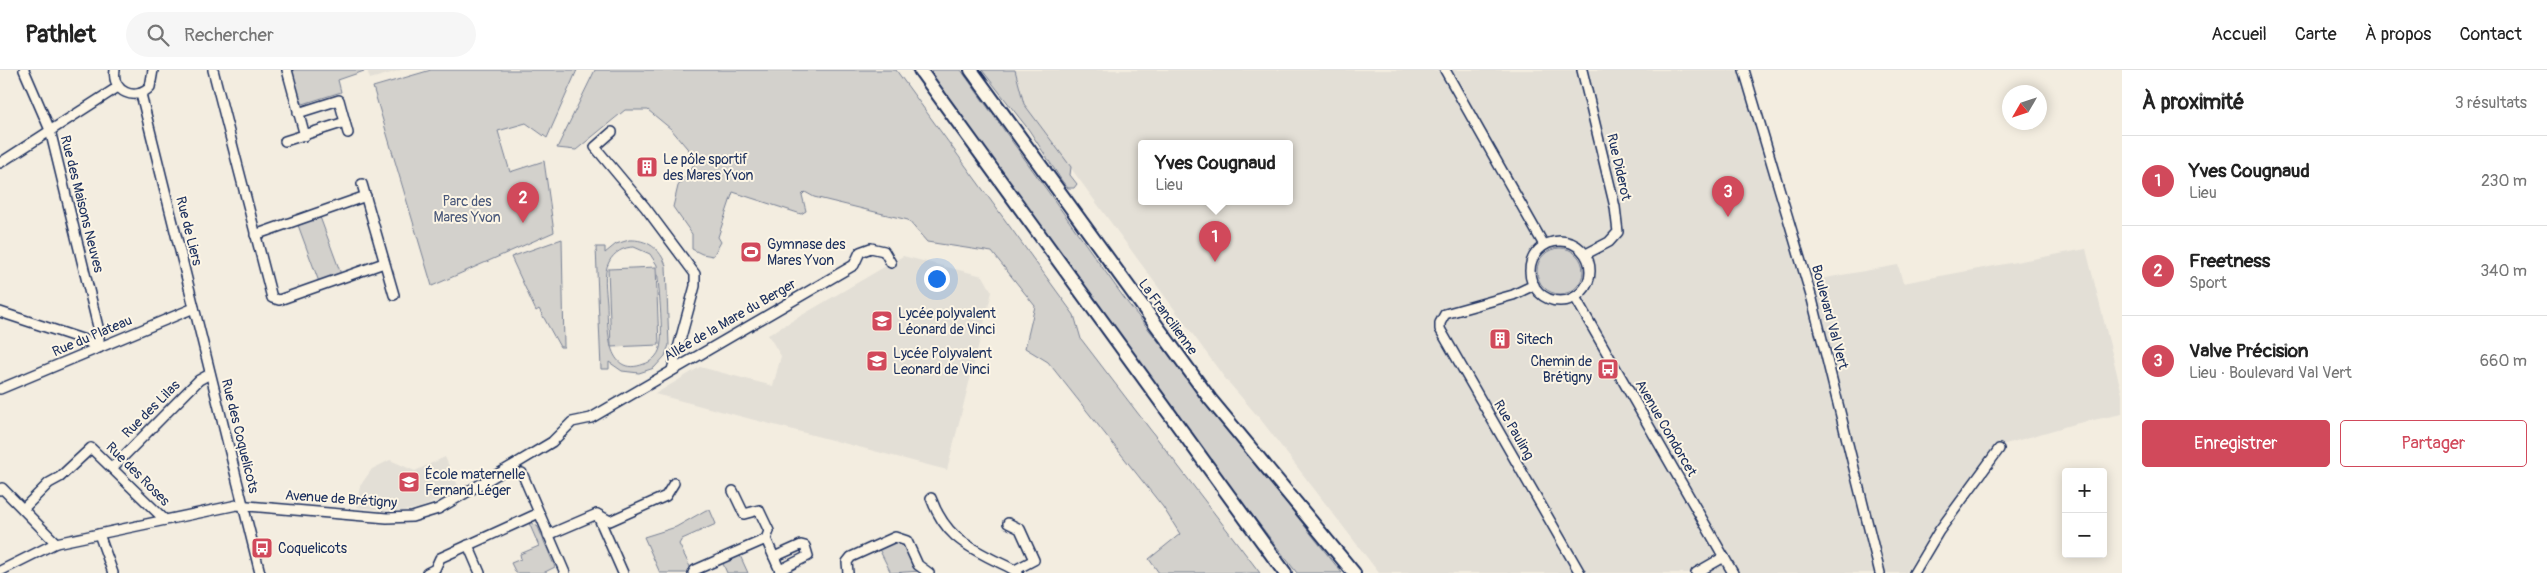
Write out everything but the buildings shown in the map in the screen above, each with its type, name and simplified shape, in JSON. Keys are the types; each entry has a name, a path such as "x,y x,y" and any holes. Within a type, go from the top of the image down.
{"highway":[{"path":"920,70 1286,573"},
{"name":"La Francilienne","path":"971,70 1210,399 1354,573"}],"street":[{"name":"Rue des Maisons Neuves","path":"24,70 50,130 100,332 99,348"},
{"path":"115,70 115,80 118,87 131,95 141,94 150,86 153,70"},
{"path":"213,70 270,295 275,300 384,263"},
{"path":"287,70 305,136"},
{"path":"1444,70 1544,245"},
{"name":"Rue Diderot","path":"1582,70 1615,206 1618,232 1609,242 1586,254"},
{"name":"Boulevard Val Vert","path":"1744,70 1812,299 1880,573"},
{"path":"0,163 118,87"},
{"name":"Rue de Liers","path":"141,94 210,374"},
{"path":"298,113 339,100 348,132"},
{"path":"285,141 344,122"},
{"path":"612,132 595,148 645,207 695,274 695,286 672,370"},
{"path":"362,184 394,295"},
{"path":"255,235 366,196"},
{"path":"1553,242 1571,242 1586,254 1590,273 1588,283 1575,297 1566,300 1548,298 1534,285 1530,267 1538,251 1544,245 1553,242"},
{"name":"Allée de la Mare du Berger","path":"572,422 591,418 854,264 860,252 871,248 884,251 891,263"},
{"name":"Rue Pauling","path":"1534,285 1513,295 1445,314 1440,323 1440,329 1580,573"},
{"name":"Avenue Condorcet","path":"1575,297 1733,573"},
{"name":"Rue du Plateau","path":"0,389 194,308"},
{"path":"0,312 85,340 99,348"},
{"name":"Rue des Lilas","path":"113,467 199,380 210,374"},
{"name":"Rue des Coquelicots","path":"210,374 260,573"},
{"name":"Avenue de Brétigny","path":"0,571 13,571 56,543 242,505 387,518 412,517 438,508 517,463 552,442 572,422"},
{"name":"Rue des Roses","path":"23,510 49,483 60,477 91,448 113,467 165,520"},
{"path":"1914,573 1939,530 1999,449"},
{"path":"522,473 565,573"},
{"path":"596,514 610,521 666,496 674,483"},
{"path":"1,489 56,543"},
{"path":"733,490 744,514 759,510 769,531 766,539 774,557 781,571 808,556 805,546 801,545 774,557"},
{"path":"931,498 938,514 955,538 969,548 1016,572 1034,560 1020,529 1008,523"},
{"path":"427,573 435,569 440,558 539,513"},
{"path":"548,535 596,514"},
{"path":"596,514 623,573"},
{"path":"99,534 113,573"},
{"path":"848,573 847,562 851,557 895,537 907,541 918,565 929,573"},
{"path":"693,573 695,570 766,539"},
{"path":"468,545 480,573"},
{"path":"1696,573 1724,557"}],"shaded area":[{"path":"367,70 402,70 370,79"},
{"path":"1015,70 1739,70 1747,88 1803,282 1898,265 1903,283 2086,249 2122,394 2122,414 2074,424 1995,447 1934,528 1906,573 1379,573 1261,420 1224,377 1024,104"},
{"name":"Lycée Polyvalent Leonard de Vinci","path":"903,256 983,276 992,292 947,470 655,394 700,367 773,386 781,356 768,335"},
{"name":"École maternelle Fernand Léger","path":"445,457 459,488 443,498 420,508 403,511 359,508 357,505 360,486 372,469 390,460 415,471"}],"green space":[{"path":"291,70 367,70 338,80 341,92 303,104"},
{"name":"Parc des Mares Yvon","path":"431,70 577,70 547,138 526,123 498,131 510,172 544,161 554,232 432,286 373,87"},
{"path":"595,70 896,70 1074,315 1081,339 1260,573 1159,573 1149,559 1180,534 1163,507 1048,362 1025,348 1035,306 992,252 927,242 908,220 814,197 805,192 802,195 806,211 801,214 733,192 718,237 721,242 713,256 702,254 692,249 692,234 673,207 678,186 697,160 671,129 648,110 625,110 576,150 557,148"},
{"path":"925,70 961,70 1127,302 1342,573 1297,573 1219,472"},
{"path":"982,70 1015,70 1024,104 1071,167 1070,175 1077,184 1074,188 1068,188 1062,181 1029,130"},
{"path":"320,217 341,274 319,282 298,225"},
{"path":"562,239 564,347 560,347 539,309 536,311 511,257"},
{"path":"629,240 647,243 657,250 666,266 669,345 665,356 654,368 639,373 622,371 609,362 609,369 601,369 596,247 605,247 605,253 616,244","holes":["634,247 650,254 657,265 661,320 660,348 656,356 649,362 631,367 622,364 615,357 611,347 605,282 606,271 611,258 623,249"]},
{"path":"1556,248 1564,248 1573,252 1579,258 1583,271 1579,284 1573,290 1564,294 1556,294 1547,290 1541,284 1537,275 1537,267 1541,258 1547,252"},
{"path":"656,267 659,345 611,347 608,269"},
{"path":"706,510 710,510 716,524 682,539 679,544 693,573 660,573 644,537 676,527"},
{"path":"531,522 538,527 555,567 543,573 516,573 511,563 521,559 520,554 539,546 529,523"},
{"path":"895,540 904,543 921,571 891,573 878,547"},
{"path":"738,551 748,573 727,573 721,559"}],"place":[{"name":"Le pôle sportif des Mares Yvon","path":"647,167"},
{"name":"Valve Précision","path":"1728,217"},
{"name":"Freetness","path":"523,223"},
{"name":"Gymnase des Mares Yvon","path":"751,252"},
{"name":"Yves Cougnaud","path":"1215,262"},
{"name":"Lycée polyvalent Léonard de Vinci","path":"882,321"},
{"name":"Sitech","path":"1500,339"},
{"name":"Lycée Polyvalent Leonard de Vinci","path":"877,361"},
{"name":"Chemin de Brétigny","path":"1608,369"},
{"name":"École maternelle Fernand Léger","path":"409,482"},
{"name":"Coquelicots","path":"262,548"}]}
